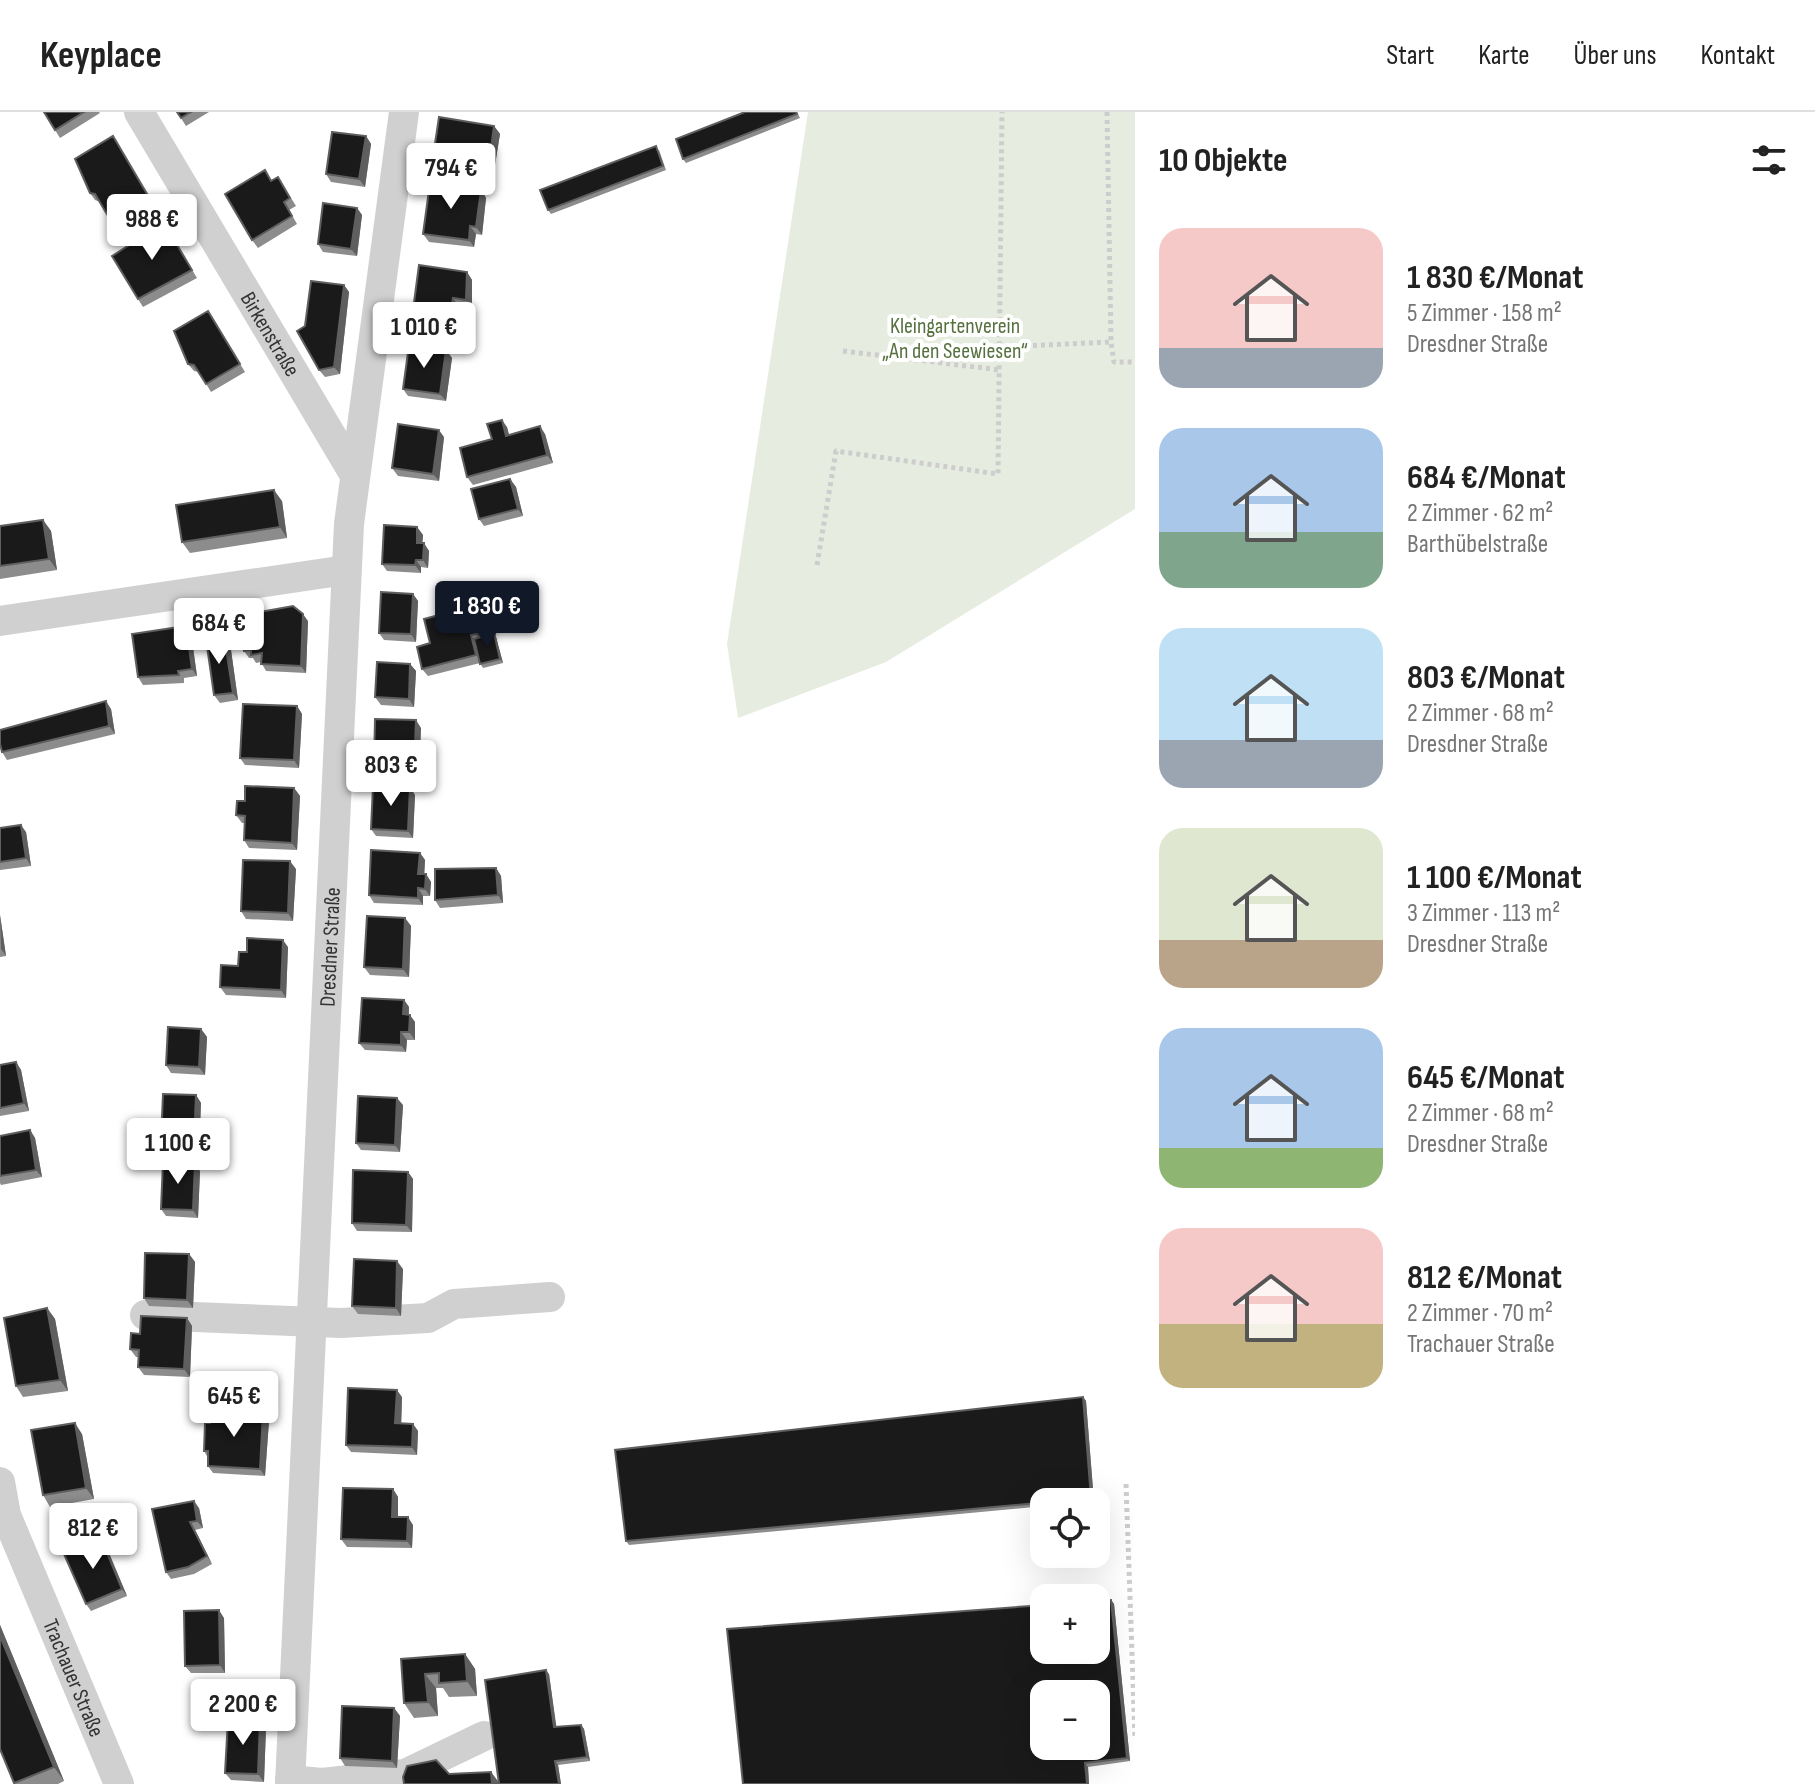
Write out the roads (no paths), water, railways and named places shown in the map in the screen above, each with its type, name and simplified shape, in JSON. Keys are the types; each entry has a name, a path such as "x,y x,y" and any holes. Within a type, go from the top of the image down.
{"street":[{"name":"Birkenstraße","path":"139,112 353,472"},
{"name":"Dresdner Straße","path":"290,1782 346,570 353,472 404,112"},
{"path":"0,621 346,570"},
{"path":"145,1315 312,1324 428,1318 454,1304 550,1297"},
{"name":"Trachauer Straße","path":"0,1482 6,1515 119,1784"},
{"path":"290,1782 322,1783 405,1774 484,1736"}],"park label":[{"name":"Kleingartenverein „An den Seewiesen“","path":"955,338"}]}
